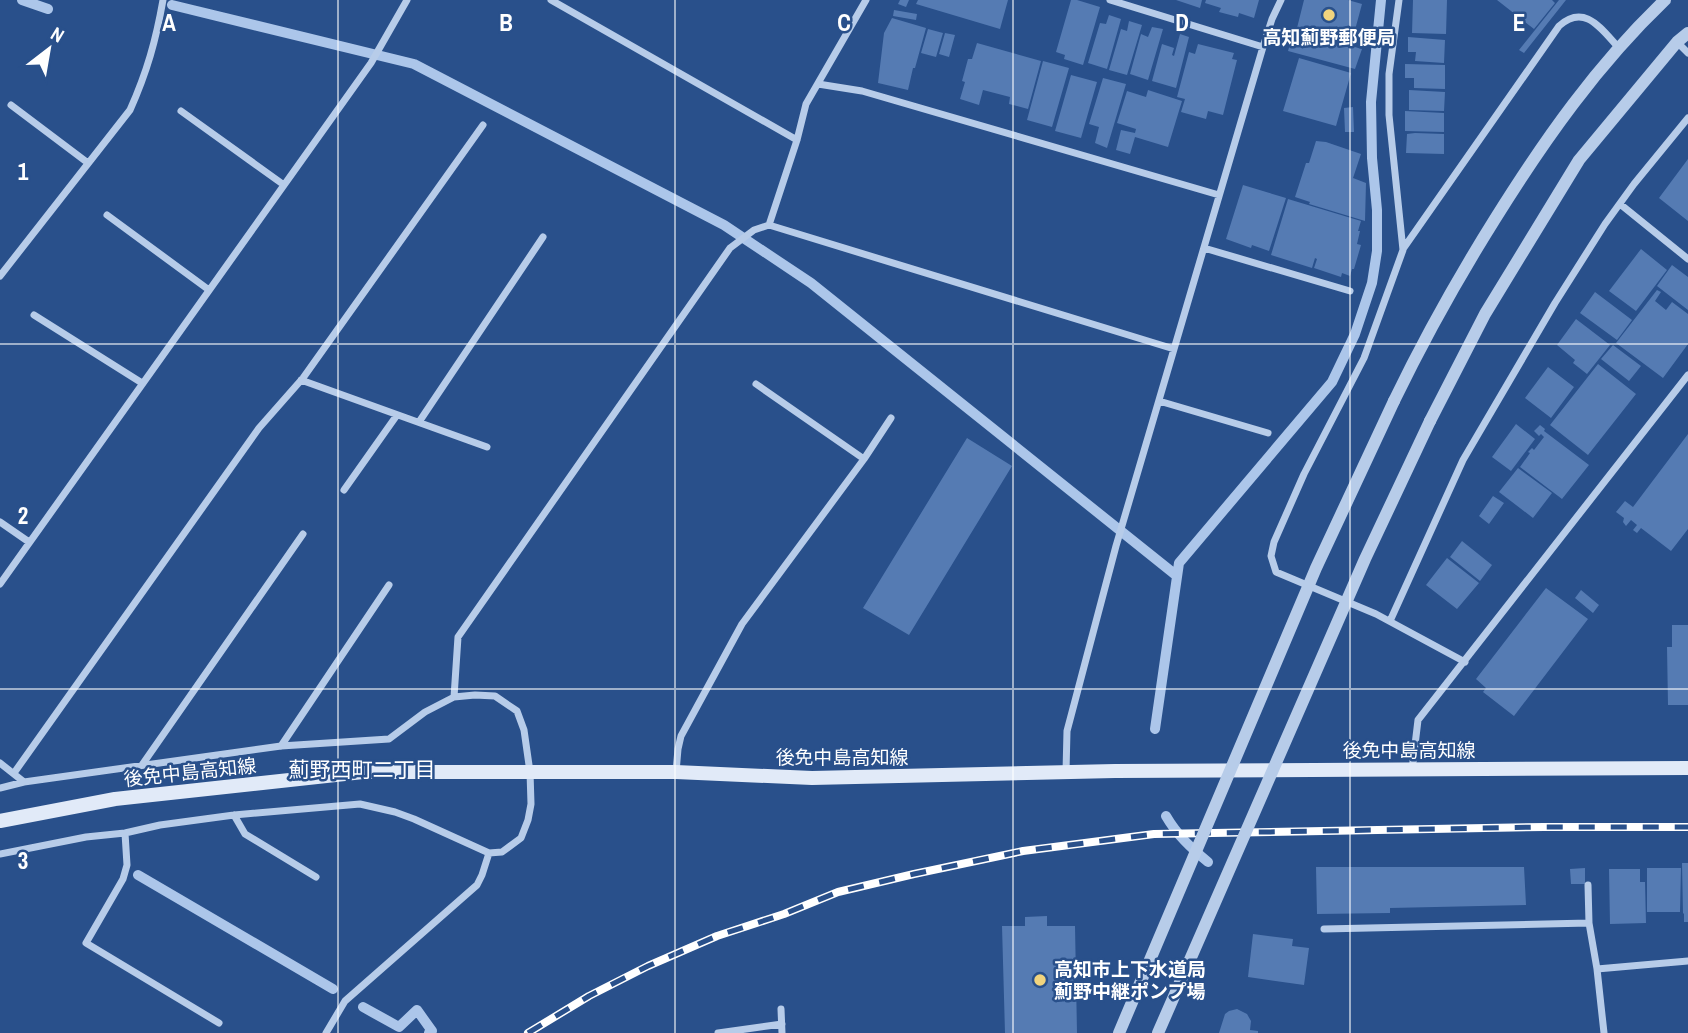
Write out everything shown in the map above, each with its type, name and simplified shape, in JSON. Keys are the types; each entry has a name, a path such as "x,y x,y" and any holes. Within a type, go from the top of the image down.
{"main road":[{"name":"後免中島高知線","path":"0,821 115,799 363,772 676,772 812,778 1066,773 1688,768"}],"street":[{"path":"0,276 130,110 144,78 157,34 163,0"},
{"path":"0,584 371,63 407,0"},
{"path":"551,0 797,140"},
{"path":"769,226 806,104 866,0"},
{"path":"1110,0 1263,47"},
{"path":"1066,773 1067,731 1116,547 1263,47 1281,0"},
{"path":"1399,0 1389,74 1389,115 1403,250"},
{"path":"1119,1033 1316,568 1394,401 1442,307 1531,162 1578,96 1665,0"},
{"path":"1465,662 1376,614 1276,572 1271,556 1274,542 1304,474 1364,358 1403,250 1559,26 1575,17 1585,16 1619,48"},
{"path":"1158,1033 1365,559 1430,421 1485,314 1579,160 1677,42 1688,33"},
{"path":"1677,42 1688,54"},
{"path":"818,84 862,91 1219,195"},
{"path":"11,105 88,163"},
{"path":"181,111 284,186"},
{"path":"1390,621 1463,460 1555,303 1605,224 1688,118"},
{"path":"14,773 259,428 302,380 483,125"},
{"path":"1620,204 1688,259"},
{"path":"107,215 209,290"},
{"path":"454,697 458,637 730,248 754,230 769,226 1174,349"},
{"path":"419,422 543,237"},
{"path":"1204,248 1350,291"},
{"path":"34,315 142,383"},
{"path":"1412,770 1418,720 1688,375"},
{"path":"302,380 487,447"},
{"path":"756,384 864,459"},
{"path":"1159,401 1268,433"},
{"path":"344,490 397,415"},
{"path":"676,772 681,736 741,624 864,459 891,418"},
{"path":"0,522 29,542"},
{"path":"142,765 303,534"},
{"path":"281,747 389,585"},
{"path":"0,788 24,782 281,747 389,739 425,712 454,697 475,695 495,696 517,711 524,730 531,804 521,838 502,852 489,853 414,819 360,804 234,815 160,825 86,836 0,854"},
{"path":"0,762 24,782"},
{"path":"234,815 245,834 316,877"},
{"path":"125,832 127,865 123,880 86,943 219,1023"},
{"path":"326,1033 345,1001 477,885 489,853"},
{"path":"1588,885 1589,923 1604,1033"},
{"path":"1324,929 1589,923"},
{"path":"1597,969 1688,961"},
{"path":"781,1009 782,1033"},
{"path":"718,1033 782,1024"}],"building":[{"path":"900,0 909,0 906,7 898,4"},
{"path":"918,0 1008,0 1000,29 916,4"},
{"path":"1071,0 1100,7 1083,65 1064,59 1065,55 1056,52"},
{"path":"1176,0 1202,0 1200,8"},
{"path":"1206,0 1259,0 1254,18 1239,13 1238,17 1219,12 1221,8 1205,3"},
{"path":"1304,0 1348,0 1362,4 1352,41 1297,28"},
{"path":"1413,0 1447,0 1446,34 1412,33"},
{"path":"1497,0 1552,0 1555,3 1534,29"},
{"path":"1559,0 1566,0 1524,53 1519,50"},
{"path":"894,10 917,14 916,20 893,16"},
{"path":"1109,15 1121,19 1107,69 1088,63 1100,23 1106,24"},
{"path":"892,18 926,28 908,90 878,83 884,33"},
{"path":"1129,21 1142,25 1127,75 1109,70 1121,29 1127,31"},
{"path":"1152,27 1163,29 1148,80 1130,74 1141,34 1148,37"},
{"path":"928,29 943,33 936,57 921,53"},
{"path":"1294,30 1362,49 1355,69 1288,51"},
{"path":"945,33 955,35 949,57 939,54"},
{"path":"1180,34 1189,37 1176,88 1152,81 1162,44 1174,48 1174,56"},
{"path":"1408,37 1445,40 1444,63 1415,61 1416,52 1408,52"},
{"path":"977,43 1041,61 1028,109 1009,104 1010,97 983,90 979,105 960,99 968,59 972,59"},
{"path":"1198,44 1234,53 1232,59 1237,60 1223,115 1208,111 1206,119 1181,112 1185,99 1177,97 1189,52 1195,54"},
{"path":"1299,58 1351,73 1336,126 1283,111"},
{"path":"1043,61 1069,68 1052,127 1027,120"},
{"path":"1405,64 1445,65 1445,89 1414,88 1414,78 1405,78"},
{"path":"1071,75 1097,82 1081,138 1055,131"},
{"path":"1103,78 1126,84 1107,148 1095,143 1099,127 1089,124"},
{"path":"1148,90 1182,101 1168,147 1135,137 1130,154 1116,150 1121,130 1135,133 1136,129 1117,123 1127,91 1146,97"},
{"path":"1409,90 1445,92 1444,111 1409,110"},
{"path":"1353,107 1354,132 1345,132 1344,108"},
{"path":"1405,111 1444,113 1444,132 1405,131"},
{"path":"1407,134 1444,134 1444,154 1406,153"},
{"path":"1316,141 1361,154 1353,178 1366,183 1365,221 1295,197"},
{"path":"1688,159 1688,221 1659,198"},
{"path":"1243,185 1286,198 1269,251 1226,239"},
{"path":"1288,199 1361,221 1357,244 1361,245 1350,276 1342,273 1341,277 1314,268 1315,258 1312,268 1271,255"},
{"path":"1641,249 1667,270 1636,311 1609,291"},
{"path":"1672,265 1688,277 1688,310 1657,286"},
{"path":"1657,290 1661,292 1655,301 1666,310 1672,302 1688,314 1688,344 1663,378 1616,343"},
{"path":"1595,292 1632,320 1617,340 1580,313"},
{"path":"1576,319 1610,345 1587,374 1557,345"},
{"path":"1613,345 1641,366 1629,381 1601,359"},
{"path":"1598,364 1636,394 1588,455 1550,425"},
{"path":"1548,367 1574,387 1551,418 1525,398"},
{"path":"1516,424 1535,439 1511,471 1492,457"},
{"path":"1540,425 1544,431 1589,465 1562,499 1520,467 1530,453 1528,452 1532,448 1534,450 1544,437 1534,431"},
{"path":"1688,434 1688,529 1671,551 1641,528 1637,533 1633,530 1637,525 1631,520 1626,526 1624,518 1616,512 1625,501 1633,507"},
{"path":"967,438 1012,466 909,635 863,608"},
{"path":"1518,468 1552,493 1533,518 1499,492"},
{"path":"1493,496 1504,503 1489,524 1479,516"},
{"path":"1462,541 1492,565 1480,581 1450,557"},
{"path":"1447,558 1479,583 1457,609 1426,585"},
{"path":"1546,588 1588,619 1514,716 1483,692 1486,688 1476,679"},
{"path":"1581,590 1599,605 1593,613 1575,598"},
{"path":"1672,625 1688,625 1688,705 1668,705 1667,647 1672,647"},
{"path":"1682,863 1688,863 1688,922 1684,922 1683,914"},
{"path":"1316,867 1524,867 1526,905 1390,908 1390,913 1317,914"},
{"path":"1585,868 1585,884 1571,884 1570,869"},
{"path":"1647,868 1681,868 1680,912 1647,912"},
{"path":"1609,869 1640,869 1640,882 1645,882 1646,923 1610,924"},
{"name":"高知市上下水道局 薊野中継ポンプ場","path":"1047,916 1047,926 1075,926 1077,1033 1005,1033 1002,926 1025,926 1025,917"},
{"path":"1253,934 1293,939 1292,946 1309,948 1304,985 1248,977"},
{"path":"1237,1009 1247,1014 1251,1021 1250,1030 1258,1033 1219,1033 1225,1014"}],"waterway":[{"path":"22,0 48,9"},
{"path":"1155,729 1179,563 1332,382 1355,334 1372,283 1377,251 1377,210 1372,158 1371,102 1381,0"},
{"path":"172,5 414,64 724,225 811,283 1177,576"},
{"path":"1166,816 1185,841 1208,862"},
{"path":"138,875 333,989"},
{"path":"363,1007 399,1027 417,1010 432,1031 429,1033"}],"railway":[{"path":"528,1033 589,996 648,966 717,936 784,914 838,892 1023,851 1154,834 1688,827"}],"place":[{"name":"高知薊野郵便局","path":"1329,15"},
{"name":"高知市上下水道局 薊野中継ポンプ場","path":"1040,980"}],"district":[{"name":"薊野西町二丁目","path":"362,769"}]}
